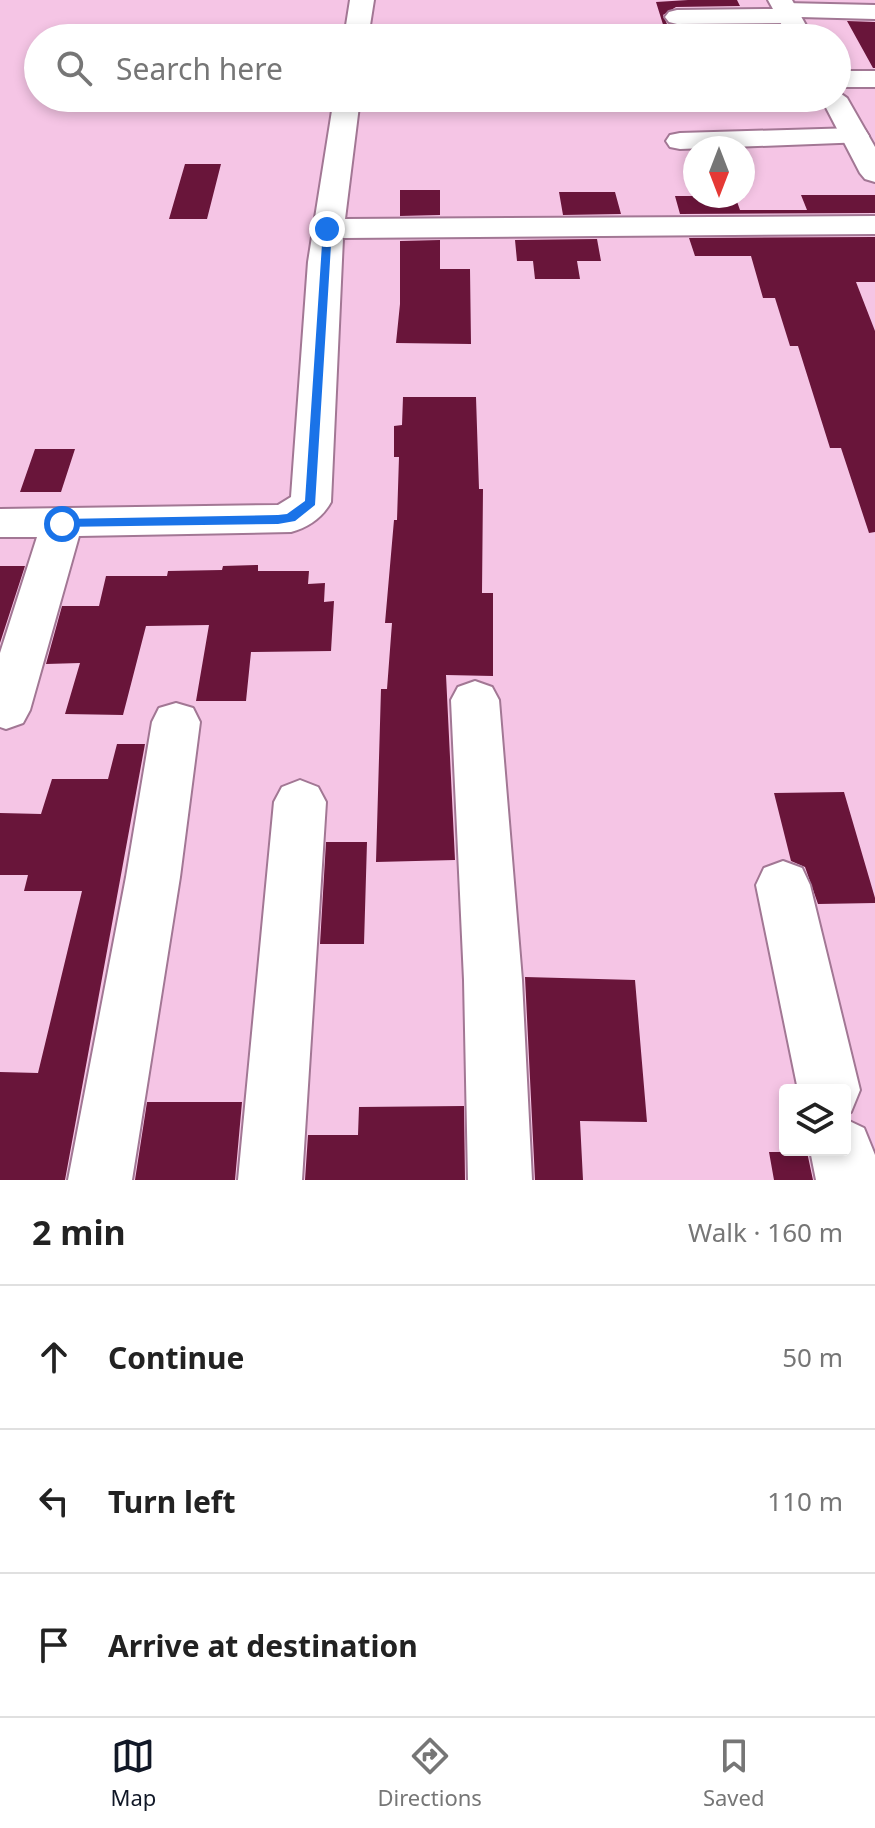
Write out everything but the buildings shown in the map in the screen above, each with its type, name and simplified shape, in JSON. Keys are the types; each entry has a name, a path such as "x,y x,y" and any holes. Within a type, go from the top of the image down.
{"main road":[{"path":"358,24 362,0"},
{"path":"677,17 785,9 875,12"},
{"path":"851,79 875,79"},
{"path":"0,523 278,519 291,518 311,502 327,229 345,112"},
{"path":"842,112 874,171"},
{"path":"680,141 855,136"},
{"path":"327,229 875,225"},
{"path":"6,710 62,524"},
{"path":"475,700 493,980 500,1180"},
{"path":"100,1180 153,877 176,722"},
{"path":"270,1180 300,802"},
{"path":"783,885 828,1084"},
{"path":"843,1156 848,1180"}],"route":[{"path":"62,524 278,519 291,518 305,509 311,502 327,229"}]}
